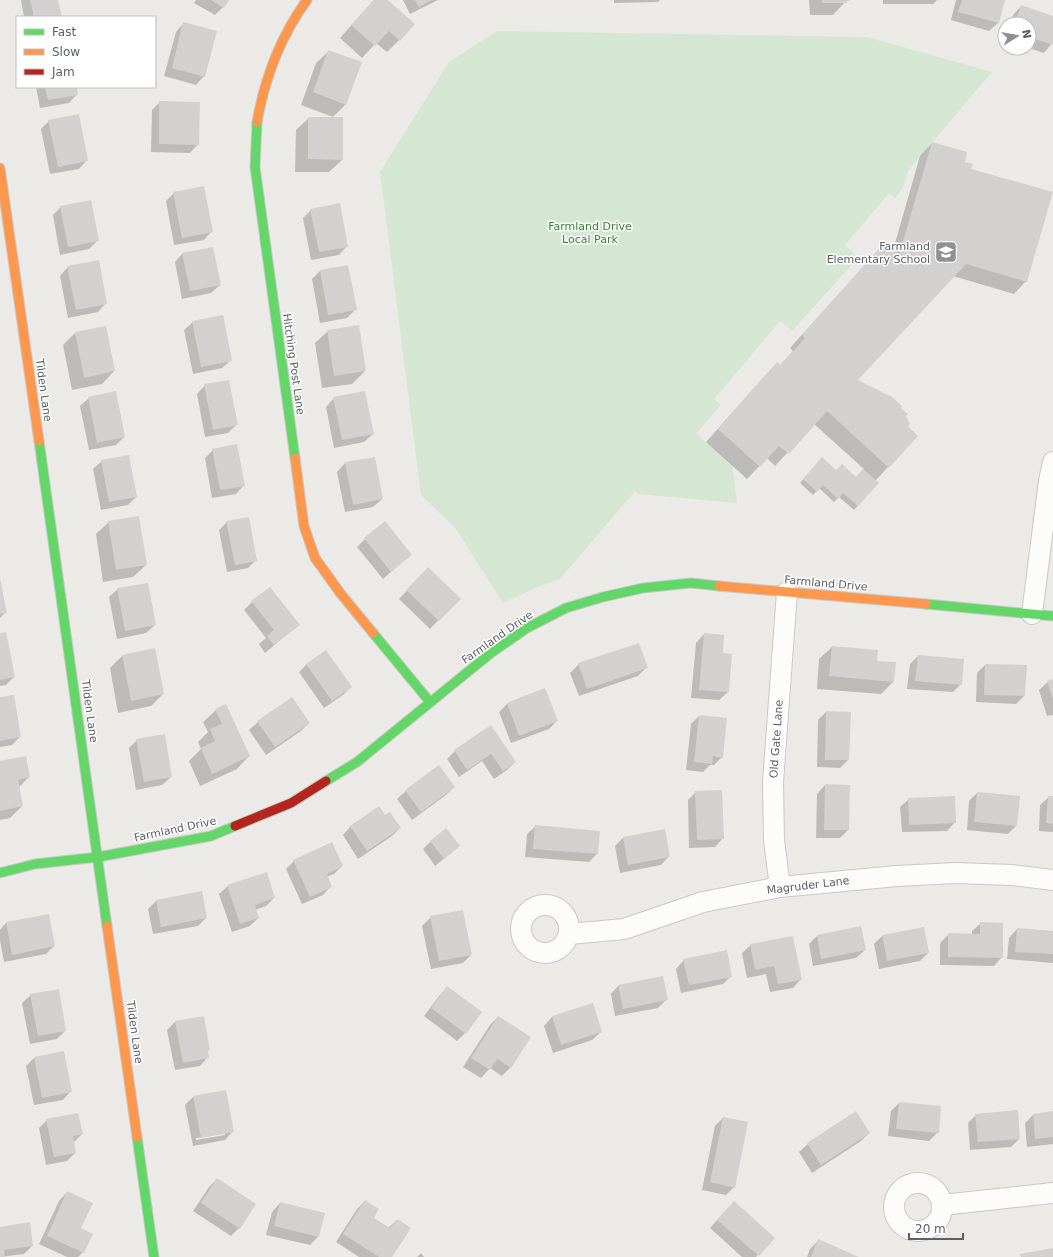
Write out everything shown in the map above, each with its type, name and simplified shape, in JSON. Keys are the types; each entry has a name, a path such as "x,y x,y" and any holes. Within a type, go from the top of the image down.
{"street":[{"name":"Hitching Post Lane","path":"307,0 289,25 266,78 256,125 255,167 304,526 315,558 341,594 430,702"},
{"name":"Tilden Lane","path":"0,168 154,1257"},
{"path":"1032,614 1049,481 1053,462"},
{"name":"Farmland Drive","path":"0,873 35,864 98,857 211,836 291,804 357,762 491,653 527,628 566,608 603,597 643,588 691,583 1053,616"},
{"name":"Old Gate Lane","path":"780,887 774,840 773,782 787,592"},
{"name":"Magruder Lane","path":"569,934 624,929 703,902 780,887 897,876 955,873 1012,875 1053,880"},
{"path":"942,1205 1053,1194"}],"green space":[{"name":"Farmland Drive Local Park","path":"497,31 867,37 992,72 908,171 903,188 895,198 889,193 845,245 858,258 792,331 780,321 714,399 721,405 696,434 732,464 737,503 638,494 636,490 560,579 535,588 503,603 456,529 421,495 380,172 449,62"}],"building":[{"path":"30,0 58,0 62,16 34,16"},
{"path":"211,0 229,0 224,8"},
{"path":"374,0 388,0 415,24 400,41 389,31 375,46 351,25"},
{"path":"415,0 432,0 419,7"},
{"path":"822,0 847,0 847,3 822,3"},
{"path":"962,0 1005,0 1001,16 997,16 997,22 958,12"},
{"path":"1021,5 1053,16 1053,45 1037,40 1037,16 1018,16"},
{"path":"183,22 217,31 205,77 172,68"},
{"path":"328,50 362,62 346,105 313,92"},
{"path":"45,88 77,88 78,95 48,100"},
{"path":"159,101 200,102 199,145 159,144"},
{"path":"79,114 88,161 58,167 48,120"},
{"path":"308,117 343,117 343,160 308,159"},
{"name":"Farmland Elementary School","path":"932,142 967,152 965,162 973,164 971,169 1053,192 1027,282 966,264 858,380 892,397 902,406 901,408 908,414 906,416 910,424 908,426 918,436 889,468 827,411 789,454 779,446 760,467 718,429 777,362 780,365 805,338 802,335 885,242 899,255"},
{"path":"204,186 213,232 182,238 173,192"},
{"path":"91,200 99,241 68,247 60,206"},
{"path":"340,203 348,247 319,252 310,209"},
{"path":"213,247 221,285 190,291 182,253"},
{"path":"99,260 107,304 76,310 67,266"},
{"path":"348,265 357,310 328,315 320,270"},
{"path":"223,315 232,361 201,367 192,321"},
{"path":"359,325 366,371 334,376 327,330"},
{"path":"106,326 115,371 84,378 75,332"},
{"path":"229,380 238,425 213,430 204,384"},
{"path":"116,391 125,437 97,443 88,397"},
{"path":"365,391 374,434 342,440 333,397"},
{"path":"237,444 245,486 220,490 212,449"},
{"path":"129,455 137,497 109,502 101,460"},
{"path":"375,457 383,499 353,505 345,462"},
{"path":"822,457 836,470 842,464 856,477 863,469 879,483 858,506 843,493 838,499 823,485 817,492 803,479"},
{"path":"139,516 147,565 116,570 108,521"},
{"path":"249,517 257,561 235,565 226,521"},
{"path":"385,521 412,555 391,572 364,538"},
{"path":"428,567 461,599 439,621 406,590"},
{"path":"0,579 7,613 0,614"},
{"path":"148,583 156,625 125,631 117,588"},
{"path":"270,587 300,625 274,645 267,636 274,630 251,601"},
{"path":"6,632 15,677 0,680 0,633"},
{"path":"704,633 724,635 723,653 732,654 729,692 699,690"},
{"path":"639,643 648,668 587,689 578,663"},
{"path":"832,646 878,650 877,661 896,662 894,682 829,676"},
{"path":"155,648 164,694 131,701 122,655"},
{"path":"326,650 352,687 332,701 306,664"},
{"path":"918,655 964,659 962,685 915,681"},
{"path":"985,664 1027,665 1025,696 984,695"},
{"path":"1053,679 1053,700 1047,681"},
{"path":"545,688 558,721 519,736 507,703"},
{"path":"14,695 21,737 0,741 0,697"},
{"path":"292,697 310,723 275,747 257,721"},
{"path":"226,704 250,756 212,774 201,748 215,741 210,729 222,724 215,709"},
{"path":"826,711 851,712 849,760 825,760"},
{"path":"699,715 727,718 723,758 713,756 712,764 694,762"},
{"path":"491,725 516,762 503,771 491,754 467,770 454,750"},
{"path":"165,734 172,777 144,782 136,739"},
{"path":"26,756 30,777 18,780 23,806 0,811 0,761"},
{"path":"439,765 455,787 421,812 405,790"},
{"path":"825,784 850,785 849,830 824,830"},
{"path":"722,790 724,839 697,840 695,791"},
{"path":"977,792 1020,796 1017,826 974,822"},
{"path":"955,796 956,823 909,825 908,798"},
{"path":"1048,796 1053,796 1053,824 1046,823"},
{"path":"379,806 385,815 390,812 401,828 367,851 350,826"},
{"path":"535,825 600,831 598,854 533,849"},
{"path":"446,828 460,846 444,859 430,841"},
{"path":"665,829 670,857 628,865 623,837"},
{"path":"332,842 343,866 327,874 332,887 310,897 293,860"},
{"path":"267,872 275,898 255,905 259,918 240,924 227,885"},
{"path":"202,891 207,918 161,927 156,900"},
{"path":"463,910 472,955 439,961 430,916"},
{"path":"49,914 55,946 12,955 6,922"},
{"path":"980,922 1003,923 1003,958 948,957 948,933 980,934"},
{"path":"861,926 866,950 821,959 817,935"},
{"path":"924,927 929,953 887,961 882,935"},
{"path":"1017,928 1053,931 1053,954 1015,952"},
{"path":"793,936 802,980 778,984 774,966 755,970 750,944"},
{"path":"727,950 732,977 689,985 683,959"},
{"path":"663,976 668,1000 623,1009 618,985"},
{"path":"447,986 482,1012 466,1034 431,1008"},
{"path":"59,989 66,1031 38,1036 30,994"},
{"path":"593,1003 602,1032 561,1045 552,1016"},
{"path":"204,1016 210,1050 208,1050 209,1058 183,1063 175,1021"},
{"path":"498,1016 531,1037 511,1068 497,1059 490,1070 471,1058"},
{"path":"64,1051 72,1092 42,1098 34,1057"},
{"path":"226,1090 234,1132 201,1138 193,1096"},
{"path":"899,1102 941,1106 939,1133 896,1129"},
{"path":"1018,1110 1020,1139 978,1142 975,1114"},
{"path":"856,1111 870,1133 821,1165 807,1143"},
{"path":"1053,1111 1053,1137 1035,1139 1033,1114"},
{"path":"78,1113 83,1134 73,1136 76,1153 54,1157 46,1119"},
{"path":"723,1117 748,1122 735,1188 710,1182"},
{"path":"217,1178 256,1204 240,1229 201,1203"},
{"path":"67,1191 93,1203 81,1228 93,1234 84,1253 47,1236"},
{"path":"365,1200 379,1209 374,1218 390,1228 397,1219 411,1228 392,1257 379,1257 343,1234"},
{"path":"734,1201 775,1238 759,1256 717,1220"},
{"path":"280,1202 325,1213 319,1237 274,1226"},
{"path":"30,1222 33,1246 4,1250 5,1257 0,1257 0,1227"},
{"path":"818,1239 859,1257 811,1257"},
{"path":"1053,1248 1053,1257 1021,1257 1020,1254"}],"traffic: fast":[{"path":"257,122 255,167 295,458"},
{"path":"39,441 107,926"},
{"path":"326,781 357,762 491,653 527,628 566,608 603,597 643,588 691,583 719,586"},
{"path":"926,604 1053,616"},
{"path":"373,633 430,702"},
{"path":"0,873 35,864 98,857 211,836 235,826"},
{"path":"137,1137 154,1257"}],"traffic: slow":[{"path":"257,122 264,89 281,43 297,14 307,0"},
{"path":"0,168 39,441"},
{"path":"295,458 304,526 315,558 341,594 373,633"},
{"path":"719,586 926,604"},
{"path":"107,926 137,1137"}],"traffic: jam":[{"path":"235,826 291,803 326,781"}],"place":[{"name":"Farmland Elementary School","path":"946,252"}]}
